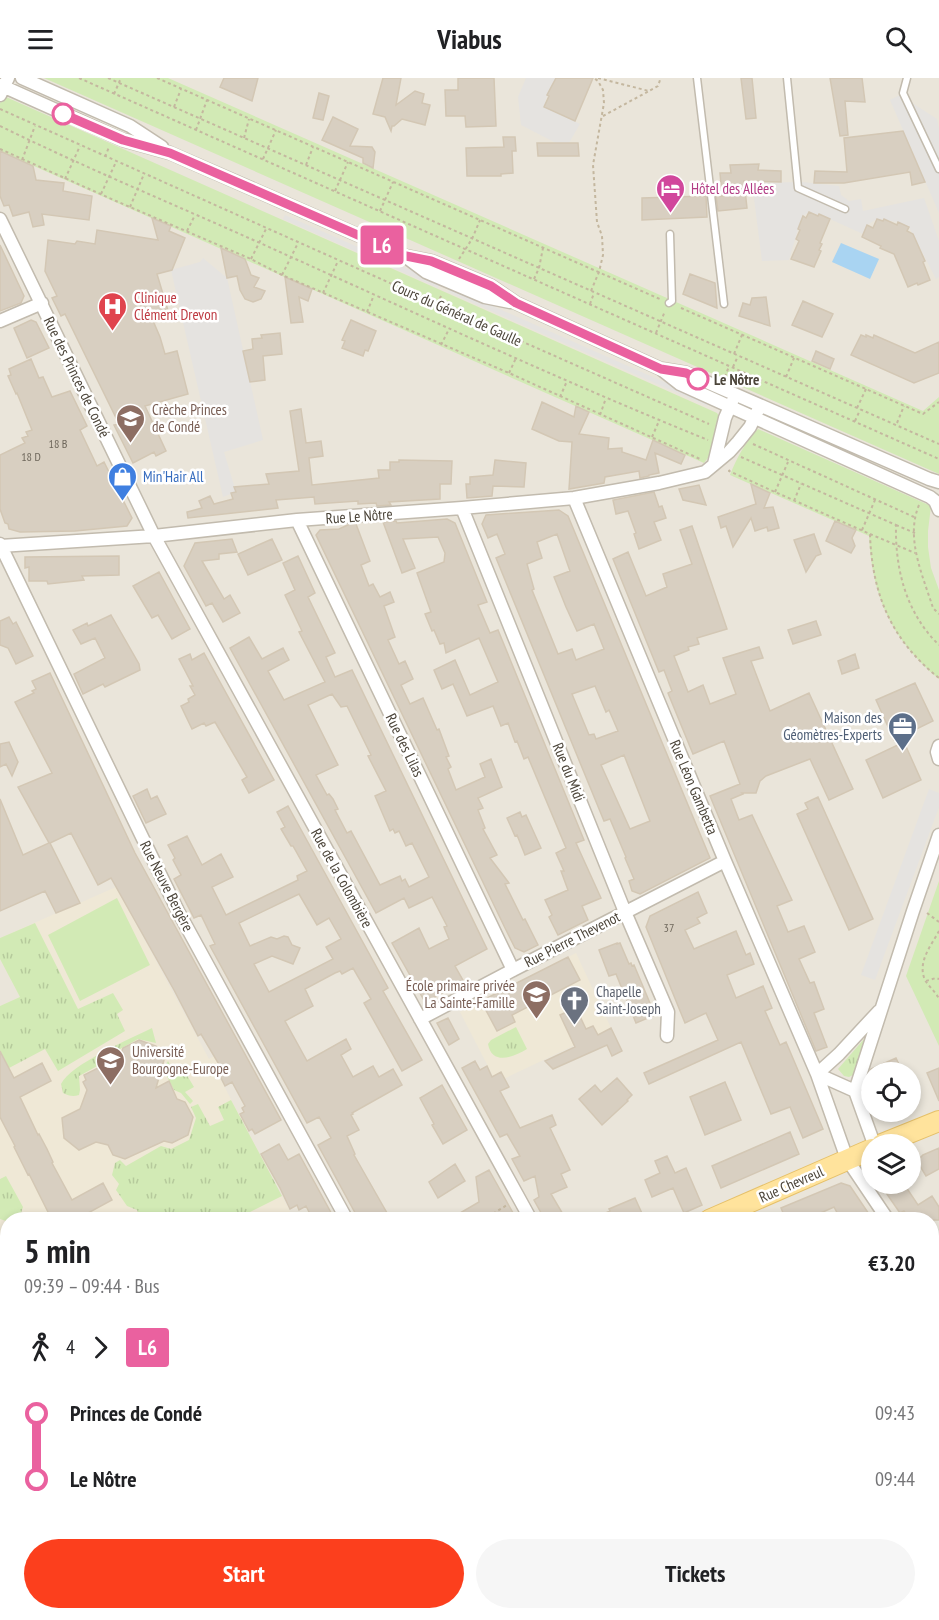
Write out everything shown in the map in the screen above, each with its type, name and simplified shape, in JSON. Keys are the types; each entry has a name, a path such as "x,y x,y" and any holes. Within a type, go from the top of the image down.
{"main road":[{"path":"906,1134 939,1120"},
{"name":"Rue Chevreul","path":"747,1212 861,1154"}],"street":[{"name":"Cours du Général de Gaulle","path":"22,78 130,126 170,153"},
{"name":"Cours du Général de Gaulle","path":"3,86 123,140 170,153 406,256 426,272 437,277 485,297 516,303 661,369 680,384 930,497 935,501 939,510"},
{"name":"Rue des Princes de Condé","path":"0,219 154,536"},
{"path":"0,321 42,303"},
{"name":"Cours du Général de Gaulle","path":"661,369 686,373 939,482"},
{"path":"714,464 725,418 736,395"},
{"name":"Rue Le Nôtre","path":"0,545 154,536 297,520 574,498 659,483 705,472 729,452 741,438 750,427 760,406"},
{"name":"Rue Léon Gambetta","path":"574,498 725,861 817,1074 848,1159 883,1212"},
{"name":"Rue du Midi","path":"462,508 668,1012 668,1036"},
{"name":"Rue des Lilas","path":"297,520 513,970"},
{"name":"Rue de la Colombière","path":"154,536 527,1212"},
{"name":"Rue Neuve Bergère","path":"0,545 178,911 342,1212"},
{"path":"939,746 937,752 939,759"},
{"path":"870,1134 855,1091 939,835"},
{"name":"Rue Pierre Thevenot","path":"420,1019 725,861"},
{"path":"855,1091 817,1074 839,1054 883,1006"}],"lane":[{"path":"697,78 724,304"},
{"path":"787,78 798,188 845,209"},
{"path":"907,78 903,93 939,169"},
{"path":"669,303 672,301 670,234"}],"path":[{"path":"79,78 939,458"},
{"path":"108,78 939,444"},
{"path":"114,94 120,78"},
{"path":"157,78 668,302 656,333"},
{"path":"590,304 603,255 602,236 597,222 593,165 604,103 603,90 594,78"},
{"path":"598,78 649,91"},
{"path":"603,116 658,86 660,80"},
{"path":"174,107 182,89"},
{"path":"196,130 207,100"},
{"name":"Cours du Général de Gaulle","path":"0,110 723,430"},
{"path":"244,138 249,119"},
{"path":"0,126 108,177 567,381 709,440"},
{"path":"22,160 35,126"},
{"path":"263,159 276,130"},
{"path":"65,179 80,146"},
{"path":"306,165 313,147"},
{"path":"0,149 701,459"},
{"path":"101,194 116,162"},
{"path":"335,191 348,162"},
{"path":"130,207 144,174"},
{"path":"380,211 393,182"},
{"path":"187,231 195,215"},
{"path":"462,254 472,239 480,220"},
{"path":"251,259 266,228"},
{"path":"282,275 298,243"},
{"path":"534,279 543,248"},
{"path":"323,293 338,261"},
{"path":"367,312 374,294"},
{"path":"669,303 923,414 939,402"},
{"path":"441,345 450,328"},
{"path":"734,354 742,335"},
{"path":"733,368 738,356"},
{"path":"509,373 516,358"},
{"path":"786,377 794,358"},
{"path":"560,397 567,381"},
{"path":"855,422 866,389"},
{"path":"600,415 606,398"},
{"path":"896,424 904,406"},
{"path":"652,437 659,420"},
{"path":"741,438 914,517 915,554 933,608 939,614"},
{"path":"735,455 915,533"},
{"path":"775,492 788,461"},
{"path":"729,471 915,554"},
{"path":"794,501 801,484"},
{"path":"862,530 875,500"},
{"path":"896,525 899,571 905,593 919,620 939,645"},
{"path":"870,534 874,576 884,609 907,647 921,664 939,678"},
{"path":"939,932 923,960 922,970 926,981 939,999"},
{"path":"926,981 939,979"},
{"path":"496,1212 520,1197"}],"shaded area":[{"path":"0,78 939,78 939,1212 0,1212"},
{"path":"526,78 556,78 547,95 544,107 580,124 569,143 556,143 521,125 518,97"},
{"path":"900,95 937,119 939,213 890,100"},
{"path":"802,182 839,186 841,195 849,201 861,199 863,211 924,198 939,241 939,277 936,279 909,227 898,222 877,219 867,225 863,234 809,212 803,216 789,260 762,261 752,183"},
{"path":"285,215 440,283 438,288 283,219"},
{"path":"203,258 227,278 263,440 224,452 236,492 223,497 171,270 200,262"},
{"path":"450,287 709,402 707,406 448,292"},
{"path":"929,789 939,793 939,807 875,980 861,975"},
{"name":"Université Bourgogne-Europe","path":"116,887 209,1059 239,1044 244,1053 215,1069 290,1212 0,1212 0,1006 20,997 0,959 0,938"},
{"name":"École primaire privée La Sainte-Famille","path":"576,953 611,1028 495,1083 460,1012"}],"green space":[{"path":"44,78 168,78 923,411 939,397 939,474"},
{"path":"6,97 717,413 720,418 711,453 704,463 0,151 0,103"},
{"path":"758,429 931,506 928,547 931,568 939,590 939,679 909,649 888,616 875,579 869,536 730,475 742,450"},
{"path":"939,881 939,1046 906,976"},
{"path":"117,898 150,965 80,1001 48,935"},
{"path":"35,923 78,1009 113,993 123,1010 117,1014 125,1031 58,1071 45,1049 9,1068 0,1051 0,1006 20,997 0,959 0,938"},
{"path":"516,1027 527,1049 510,1057 494,1055 488,1044 491,1040"},
{"path":"152,1028 156,1043 138,1039 115,1052 112,1058 79,1076 79,1095 71,1096 63,1093 61,1084 76,1068"},
{"path":"864,1039 865,1042 853,1075 844,1076 838,1069"},
{"path":"168,1061 173,1072 182,1067 194,1087 185,1092 193,1101 190,1104 181,1093 174,1090 163,1069"},
{"path":"231,1100 282,1196 250,1212 138,1212 127,1206 116,1190 119,1184 112,1175 115,1163 120,1160 126,1166 161,1146 171,1149 189,1140 196,1118 191,1107 198,1104 210,1126 224,1120 218,1107"},
{"path":"6,1176 23,1207 21,1212 0,1212 0,1179"}],"water":[{"path":"841,243 879,259 870,279 832,262"}],"building":[{"path":"224,78 258,78 252,101 220,87"},
{"path":"383,78 401,78 396,105 415,91 424,94 422,103 430,105 425,125 402,119 392,126 391,131 385,117 373,114"},
{"path":"458,78 494,78 496,126 466,127 465,116 446,116 445,90 458,90"},
{"path":"556,78 593,78 575,121 544,107 549,96 547,95"},
{"path":"741,78 752,78 756,118 746,119"},
{"path":"830,78 862,78 865,102 845,101 848,135 840,136"},
{"path":"319,93 329,96 323,120 313,118"},
{"path":"333,117 358,129 350,146 372,147 375,152 373,168 363,163 363,158 322,140"},
{"path":"903,131 925,182 912,185 910,172 844,183 814,183 815,171 847,172 844,138"},
{"path":"503,137 515,137 516,151 512,151 513,173 501,174 501,176 467,176 466,148 504,147"},
{"path":"537,143 578,143 579,156 538,156"},
{"path":"0,151 33,166 36,180 64,183 63,191 92,196 89,220 42,214 44,225 33,227 29,212 13,216 9,205 4,206 0,196"},
{"path":"759,164 758,170 781,171 781,182 744,181 747,208 718,211 716,196 722,196 720,173 731,173 730,165"},
{"path":"706,196 707,217 642,220 642,198"},
{"path":"809,212 830,219 820,243 822,244 819,250 821,251 814,267 791,259 799,241 796,239 800,230 798,229 803,216 806,218"},
{"path":"152,218 171,226 169,231 185,238 172,270 157,274 169,314 154,323 165,354 177,351 188,394 145,406 166,451 156,456 154,452 133,463 114,425 119,424 65,314 61,316 52,298 57,296 45,271 48,240 95,244 97,230 158,240"},
{"path":"877,219 883,221 884,219 897,225 898,222 909,227 907,231 913,234 925,261 923,262 930,280 908,287 894,254 862,237 867,225 873,228"},
{"path":"0,245 24,296 21,303 0,311"},
{"path":"221,248 245,259 251,275 259,278 254,287 265,291 261,299 253,302 245,299 237,276 227,278"},
{"path":"690,274 715,283 717,308 683,294"},
{"path":"285,277 312,289 308,301 299,297 303,322 291,323"},
{"path":"766,297 770,326 739,316 743,303 750,305 752,298"},
{"path":"803,301 833,314 822,337 792,325"},
{"path":"31,320 36,322 49,348 27,358 14,328"},
{"path":"351,320 376,331 368,351 365,350 363,356 342,348 345,341 342,340"},
{"path":"280,333 282,354 263,356 265,380 250,382 243,351 253,349 252,339 262,338 261,335"},
{"path":"861,335 873,338 874,335 915,353 939,342 939,373 914,383 851,355"},
{"path":"816,351 834,359 830,369 812,361"},
{"path":"31,359 39,378 43,377 52,397 70,391 87,426 80,430 97,466 104,462 132,518 127,526 75,531 20,532 9,529 8,524 5,523 0,509 0,455 25,443 22,438 28,436 26,432 32,430 8,376 11,375 9,369"},
{"path":"542,402 574,417 576,406 589,412 579,434 609,438 608,449 622,448 622,452 646,460 653,440 685,455 681,464 655,453 659,473 640,478 639,471 605,477 604,483 569,489 572,442 559,441 532,429"},
{"path":"301,409 306,443 321,441 323,456 309,458 312,485 379,478 378,470 390,470 390,462 399,462 399,460 452,461 451,484 440,484 440,499 389,502 391,505 377,506 376,503 358,504 358,501 315,504 314,497 276,500 278,508 188,518 187,512 202,508 199,501 210,496 214,504 233,499 231,493 236,492 234,487 269,484 266,474 299,471 290,411"},
{"path":"495,460 526,463 524,487 493,486 492,496 467,498 466,484 470,484 470,477 493,475"},
{"path":"751,484 770,493 764,508 773,507 779,528 768,531 767,527 755,531 751,518 733,547 726,526 721,528 718,517 756,504"},
{"path":"699,485 706,505 683,500 679,489"},
{"path":"654,492 666,518 654,522 661,540 639,549 628,511 616,514 613,500"},
{"path":"559,510 568,516 710,858 640,894 632,891 629,881 634,879 626,857 610,819 604,821 496,558 505,554 497,534 488,538 482,524 486,515","holes":["557,534 570,571 554,577 566,607 577,631 594,624 604,649 576,660 572,649 558,654 532,590 534,589 527,564 542,558 537,542","595,686 606,712 609,710 618,731 596,739 594,734 589,735 572,694","624,755 650,821 630,829 601,765"]},
{"path":"447,519 455,523 487,602 478,605 490,633 498,630 584,840 576,843 601,898 582,906 588,920 558,935 549,917 552,915 545,900 568,890 561,871 564,871 556,853 566,848 528,757 524,759 508,723 501,726 493,706 467,716 453,684 442,689 434,670 455,660 470,695 498,682 479,638 446,653 444,643 440,644 425,614 431,612 417,573 444,562 445,553 438,537 403,539 415,568 402,573 383,522"},
{"path":"835,521 856,530 852,538 855,546 851,553 826,541"},
{"path":"356,524 370,561 361,565 369,586 373,584 380,597 390,592 394,602 384,606 395,637 388,640 399,664 405,661 413,679 401,685 410,704 423,698 437,730 439,729 449,756 446,757 451,767 448,769 456,790 485,777 480,764 491,759 502,787 478,798 483,808 478,810 485,828 483,829 497,855 490,858 509,883 505,884 538,945 524,952 515,948 505,928 316,535 320,530 339,529"},
{"path":"692,526 727,629 697,638 699,644 688,647 689,650 674,656 688,692 703,685 710,704 736,694 723,658 759,647 763,658 751,661 770,711 809,693 853,789 829,800 810,759 766,776 760,781 756,793 742,793 731,799 739,820 752,815 792,900 777,906 788,932 804,926 815,952 799,959 810,983 814,982 824,1009 814,1013 827,1047 816,1051 710,796 740,784 724,741 693,754 668,693 672,691 664,670 659,672 613,559 628,552 646,596 667,587 663,574 692,564 680,530"},
{"path":"814,534 821,554 816,556 806,572 794,540"},
{"path":"232,539 237,552 219,554 219,559 202,561 224,599 230,595 240,613 223,622 212,603 206,606 184,566 195,543"},
{"path":"272,539 282,560 248,575 238,554"},
{"path":"119,556 119,575 82,576 84,580 48,584 47,581 29,581 29,567 25,568 25,557"},
{"path":"298,556 315,593 308,597 335,653 326,657 335,677 352,670 487,949 455,966 464,982 425,1002 392,943 419,928 429,949 449,939 444,927 447,926 432,897 409,908 404,898 376,913 230,648 249,637 262,659 283,648 289,660 268,671 284,700 325,682 299,632 302,631 285,595 295,590 283,563","holes":["332,694 341,707 347,706 386,791 375,796 390,831 393,829 395,833 399,831 406,846 412,843 429,877 409,887 405,879 402,881 400,876 380,885 351,831 347,833 335,810 338,809 333,799 329,794 327,795 316,775 338,765 308,705"]},
{"path":"159,572 190,629 172,639 158,615 152,618 133,586"},
{"path":"111,615 139,664 140,670 105,687 103,684 83,694 74,674 105,658 95,638 81,644 73,630"},
{"path":"9,617 13,624 16,622 33,656 16,664 8,648 0,645 0,621"},
{"path":"816,621 821,635 793,644 788,630"},
{"path":"204,653 274,780 249,793 242,780 247,777 215,722 206,726 204,723 192,729 181,706 195,695 190,686 193,686 179,659 190,654 192,660"},
{"path":"855,654 859,668 842,674 838,661"},
{"path":"50,673 135,853 281,1120 255,1134 252,1129 249,1131 240,1114 244,1112 242,1108 245,1106 232,1082 225,1086 216,1068 220,1066 201,1034 198,1036 111,878 98,885 71,833 50,843 80,903 56,913 45,891 0,911 0,799 23,855 49,843 18,787 52,773 15,702 34,693 32,691 36,689 32,681"},
{"path":"915,683 933,721 894,740 876,700"},
{"path":"9,742 18,762 12,776 6,764 0,767 0,744"},
{"path":"904,742 921,780 883,798 866,760"},
{"path":"147,789 151,799 157,796 166,814 146,823 133,796"},
{"path":"818,797 873,919 849,930 797,814 808,809 805,803"},
{"path":"288,806 388,988 383,991 422,1060 402,1071 364,1003 371,999 353,968 342,974 340,971 335,973 305,989 313,1006 285,1021 307,1061 346,1039 351,1049 341,1055 353,1077 373,1066 379,1077 393,1069 402,1085 352,1113 359,1130 347,1136 354,1155 386,1212 355,1212 318,1145 331,1138 319,1117 307,1123 210,946 215,944 201,915 194,918 174,879 181,875 168,845 187,836 202,865 221,854 233,877 212,887 226,915 298,880 297,876 307,871 281,829 285,827 277,812","holes":["299,894 317,925 329,918 341,939 326,947 333,959 269,992 254,964 272,956 293,964 300,948 292,945 288,937 284,936 277,939 271,937 250,946 239,923"]},
{"path":"520,812 522,817 526,815 541,848 525,855 507,818"},
{"path":"698,892 707,913 697,918 700,923 685,930 694,949 736,931 746,955 750,953 754,964 727,975 736,998 763,986 772,1008 765,1011 780,1045 786,1042 823,1129 803,1138 790,1107 771,1114 741,1042 649,1084 644,1073 718,1040 706,1013 685,1023 646,927 650,916"},
{"path":"620,943 629,964 634,965 655,1015 636,1023 616,974 609,976 599,950"},
{"path":"568,957 580,980 512,1015 515,1022 497,1031 481,1001"},
{"path":"576,1008 586,1029 593,1026 598,1035 611,1028 622,1051 612,1056 607,1045 553,1069 545,1061 575,1047 560,1015"},
{"path":"448,1018 459,1039 449,1045 437,1023"},
{"path":"139,1040 156,1046 164,1060 156,1088 169,1081 177,1099 185,1102 193,1117 188,1135 172,1143 164,1141 125,1159 113,1155 108,1145 96,1142 79,1150 64,1138 62,1118 80,1109 87,1090 83,1082 86,1080 84,1075 120,1057 123,1048"},
{"path":"0,1051 14,1078 42,1063 51,1081 20,1097 52,1163 72,1200 103,1183 112,1200 90,1212 48,1212 0,1117"},
{"path":"475,1061 480,1070 487,1066 492,1077 501,1072 509,1087 500,1091 520,1128 552,1115 556,1125 550,1128 570,1170 561,1174 567,1187 551,1194 562,1212 541,1212 534,1200 539,1197 535,1176 524,1181 512,1159 520,1156 507,1134 500,1137 462,1068"},
{"path":"939,1068 939,1101 927,1073"},
{"path":"617,1078 632,1095 602,1125 579,1099 595,1085 601,1092"},
{"path":"725,1082 741,1120 705,1135 690,1097"},
{"path":"442,1085 467,1130 443,1144 420,1098"},
{"path":"790,1132 799,1154 721,1188 712,1166"},
{"path":"279,1144 288,1160 299,1154 331,1212 309,1212 306,1206 299,1210 297,1205 290,1209 261,1154"},
{"path":"939,1148 939,1169 926,1176 921,1168 923,1155"},
{"path":"667,1156 675,1173 686,1168 702,1205 684,1212 673,1188 652,1197 645,1180 660,1173 655,1161"},
{"path":"455,1164 465,1181 438,1198 429,1182"},
{"path":"489,1170 513,1212 462,1212 479,1202 476,1177"},
{"path":"841,1183 850,1186 868,1212 837,1212 834,1207 823,1212 783,1212 781,1208"},
{"path":"887,1194 911,1194 918,1205 932,1196 939,1207 939,1212 899,1212"},
{"path":"635,1198 641,1212 608,1212 609,1209"}],"bus line":[{"name":"L6","path":"63,114 123,140 170,153 406,256 431,261 491,286 516,303 661,369 686,373 698,379"}],"place":[{"name":"Hôtel des Allées","path":"670,214"},
{"name":"Clinique Clément Drevon","path":"113,332"},
{"name":"Le Nôtre","path":"698,379"},
{"name":"Crèche Princes de Condé","path":"131,444"},
{"name":"Min'Hair All","path":"122,502"},
{"name":"Maison des Géomètres-Experts","path":"903,752"},
{"name":"École primaire privée La Sainte-Famille","path":"536,1020"},
{"name":"Chapelle Saint-Joseph","path":"575,1026"},
{"name":"Université Bourgogne-Europe","path":"111,1086"}]}
